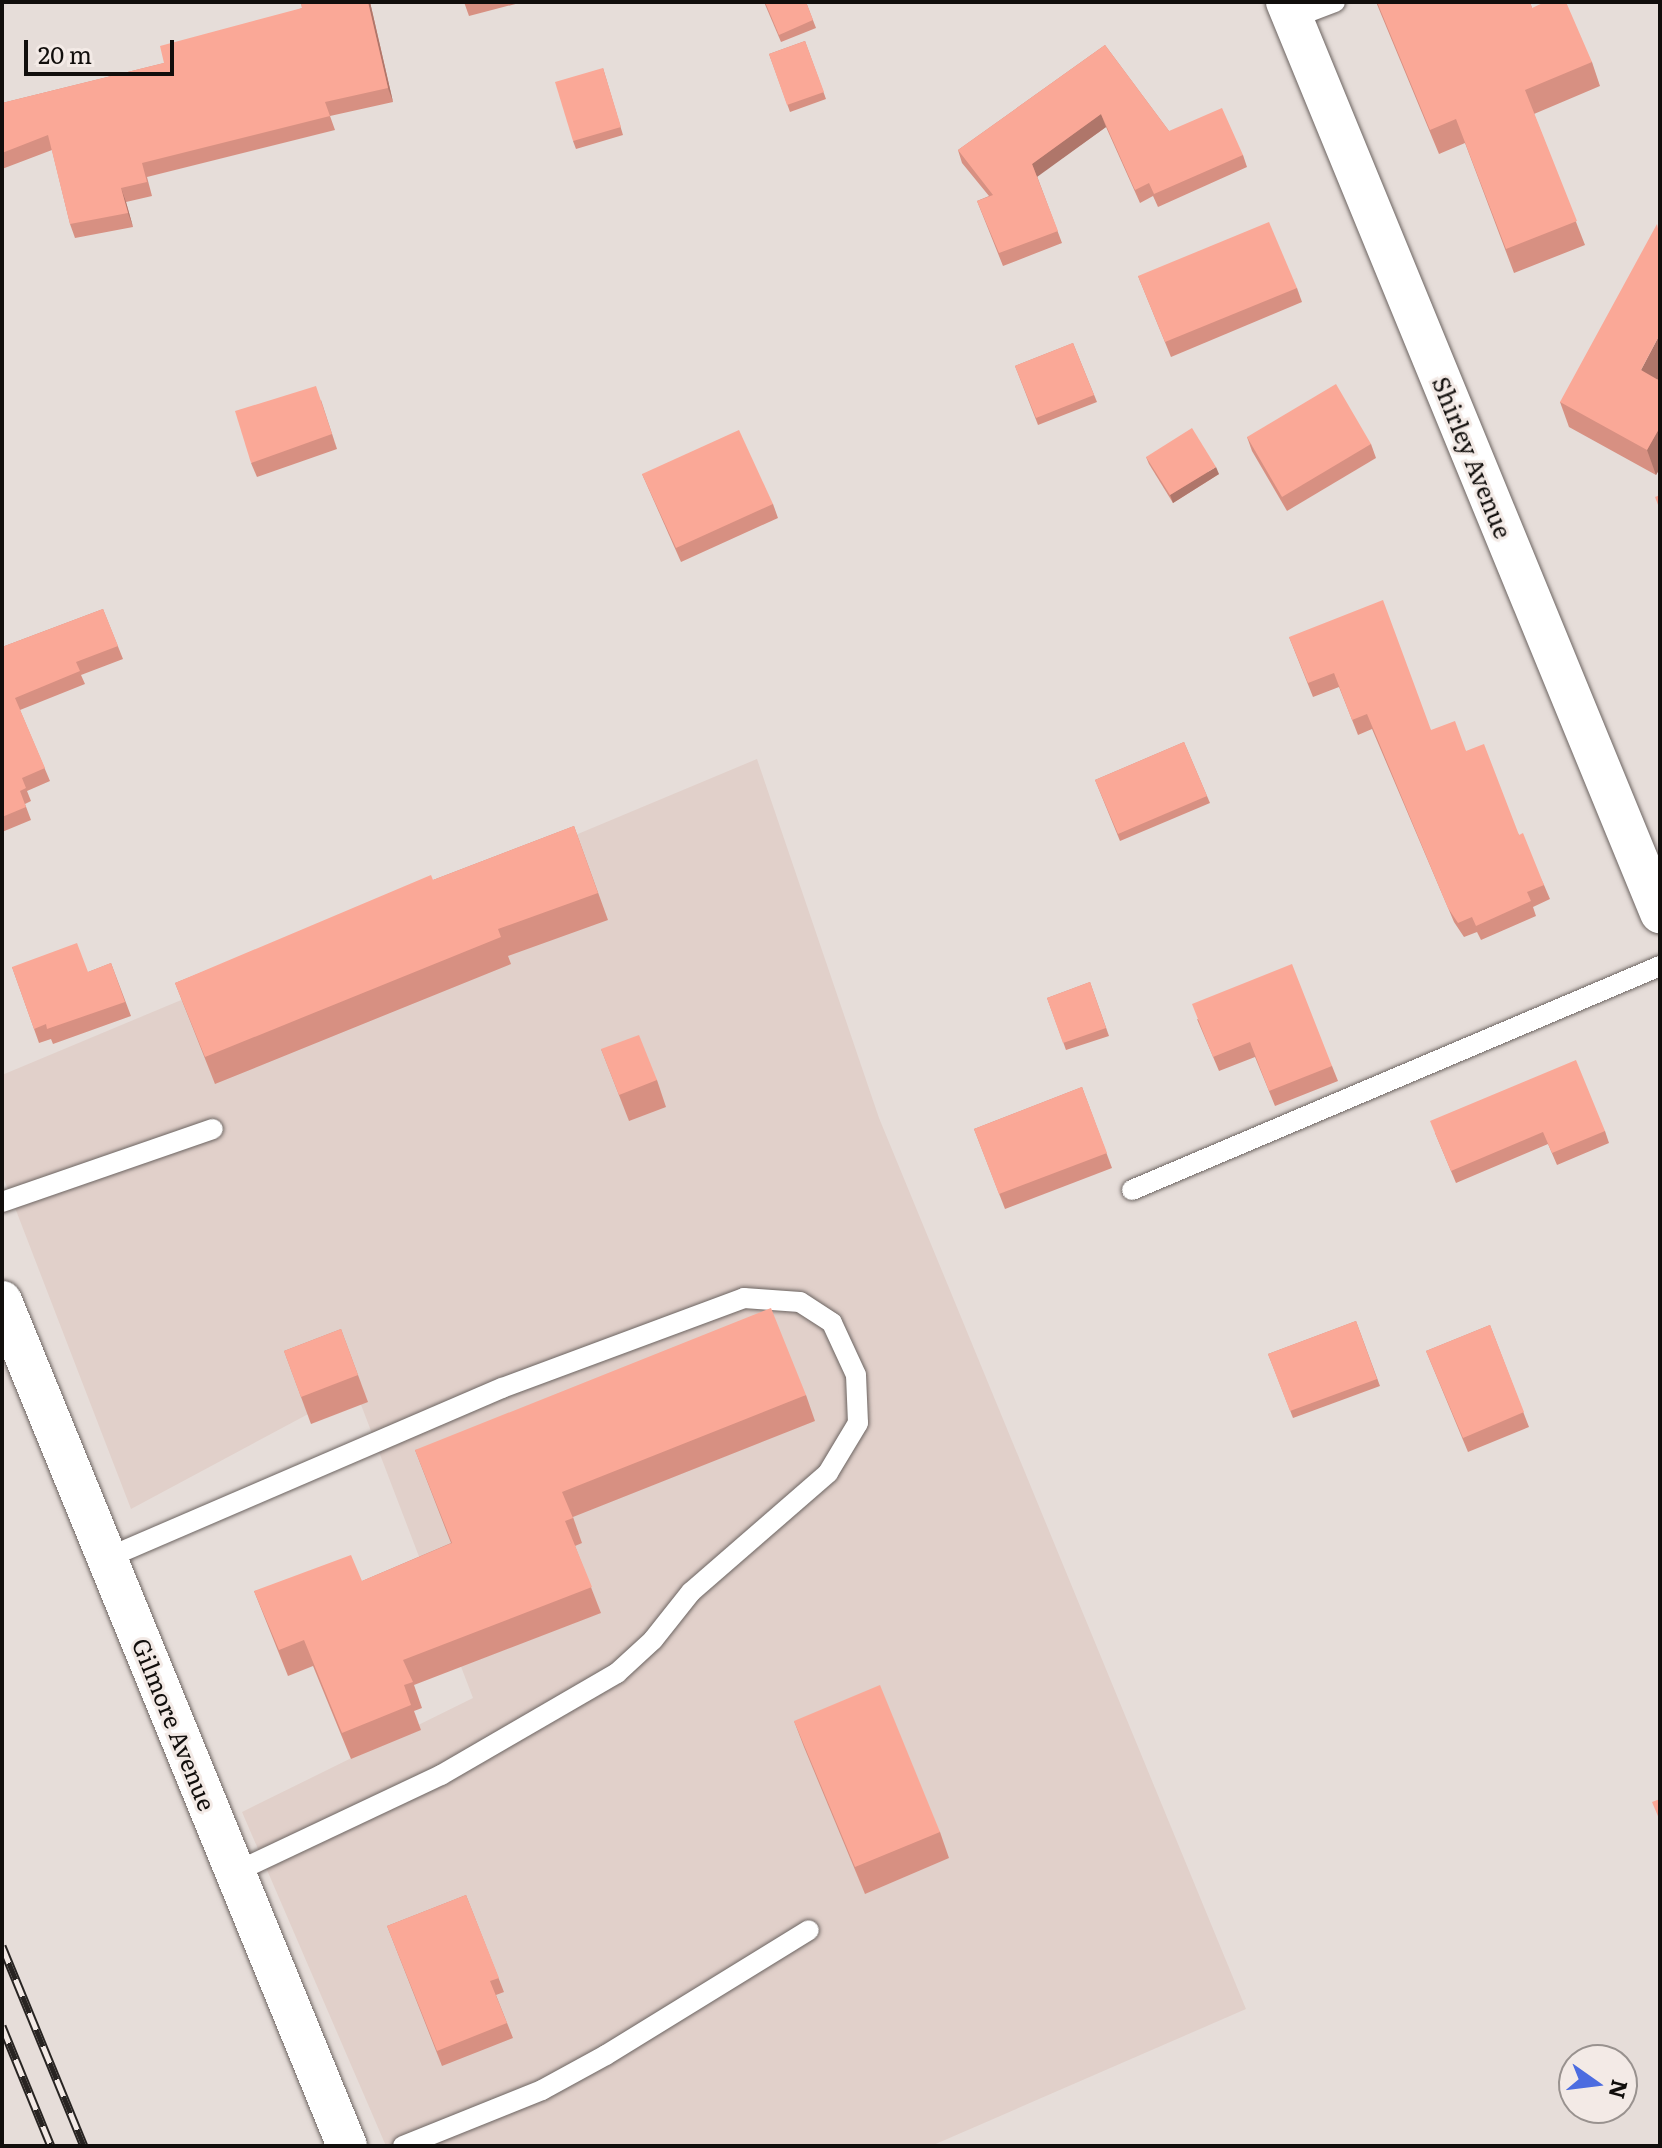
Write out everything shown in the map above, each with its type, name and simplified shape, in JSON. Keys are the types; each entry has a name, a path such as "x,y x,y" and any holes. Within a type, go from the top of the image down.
{"street":[{"name":"Shirley Avenue","path":"1290,10 1660,913"},
{"name":"Gilmore Avenue","path":"2,1301 347,2146"}],"lane":[{"path":"1290,10 1335,2"},
{"path":"1132,1190 1660,966"},
{"path":"2,1202 213,1129"},
{"path":"107,1558 502,1388 744,1298 800,1302 832,1323 856,1375 858,1423 828,1473 691,1592 653,1640 617,1673 441,1775 236,1872"},
{"path":"403,2146 542,2090 615,2051 809,1930"}],"shaded area":[{"path":"757,759 879,1118 1246,2009 931,2146 386,2146 242,1812 473,1698 355,1389 131,1509 2,1174 2,1075"}],"building":[{"path":"301,2 368,2 388,88 325,102 330,116 142,163 147,182 121,188 128,213 70,224 48,135 2,153 2,103 164,63 160,46 302,8"},
{"path":"765,2 806,2 813,20 779,35"},
{"path":"1377,2 1530,2 1532,8 1545,2 1566,2 1592,62 1525,90 1577,221 1506,249 1456,119 1430,130"},
{"path":"805,41 824,92 787,105 769,54"},
{"path":"1105,45 1169,131 1222,108 1243,155 1154,194 1149,183 1135,190 1101,114 1032,164 1058,231 999,253 977,201 993,195 958,150"},
{"path":"603,68 621,127 573,141 555,82"},
{"path":"1269,222 1297,288 1165,342 1138,276"},
{"path":"1657,224 1660,238 1660,334 1641,370 1660,381 1660,427 1647,450 1560,402"},
{"path":"1073,343 1094,395 1036,418 1015,366"},
{"path":"1336,384 1371,444 1282,497 1247,437"},
{"path":"316,386 332,434 251,463 235,411"},
{"path":"1192,428 1216,467 1170,495 1146,457"},
{"path":"739,430 773,504 676,548 642,474"},
{"path":"1383,600 1431,730 1455,721 1466,751 1484,744 1519,835 1523,833 1544,885 1527,892 1531,901 1476,926 1472,917 1458,923 1448,908 1367,714 1352,720 1334,673 1308,683 1289,637"},
{"path":"103,609 118,646 76,662 80,671 15,698 45,768 22,778 26,788 20,791 26,807 2,817 2,647"},
{"path":"1184,742 1207,796 1118,834 1095,780"},
{"path":"574,826 598,893 498,929 501,937 205,1057 175,983 431,875 433,880"},
{"path":"77,943 88,972 111,963 125,1002 47,1029 46,1024 34,1029 12,967"},
{"path":"1292,964 1332,1066 1269,1091 1250,1042 1213,1057 1192,1004"},
{"path":"1090,982 1106,1028 1063,1043 1047,998"},
{"path":"639,1035 657,1080 619,1095 601,1049"},
{"path":"1576,1060 1605,1131 1552,1153 1543,1132 1451,1171 1430,1121"},
{"path":"1082,1087 1107,1153 999,1194 974,1129"},
{"path":"771,1308 806,1395 562,1492 573,1518 565,1521 592,1587 403,1660 413,1682 404,1685 411,1705 342,1733 304,1640 279,1650 254,1591 351,1555 362,1581 452,1543 415,1450"},
{"path":"1356,1321 1377,1379 1290,1411 1268,1354"},
{"path":"1490,1325 1524,1412 1463,1438 1426,1351"},
{"path":"341,1329 358,1375 301,1397 284,1351"},
{"path":"880,1685 940,1832 855,1867 794,1721"},
{"path":"1660,1799 1660,1821 1652,1802"},
{"path":"466,1895 499,1978 490,1981 507,2023 437,2051 387,1926"}],"railway":[{"path":"2,1946 84,2146"},
{"path":"2,2026 51,2146"}]}
